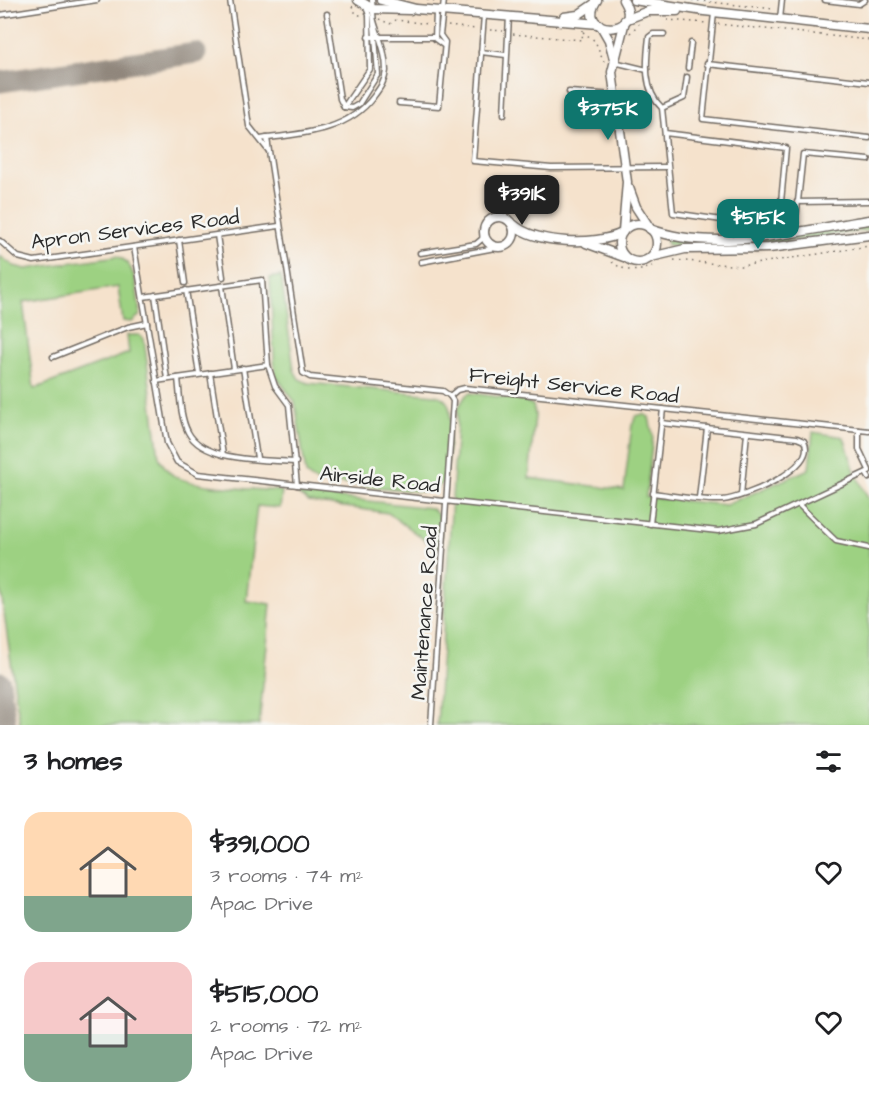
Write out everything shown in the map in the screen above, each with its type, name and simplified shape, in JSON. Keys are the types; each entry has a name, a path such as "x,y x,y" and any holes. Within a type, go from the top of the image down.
{"street":[{"path":"381,0 416,9 543,18 570,21 583,27 600,25 612,29 648,11 704,11"},
{"path":"623,0 627,8 613,60 612,75 627,182 636,207 657,242 653,261"},
{"path":"633,0 704,11 869,29"},
{"path":"596,1 594,16 609,40 613,60"},
{"path":"543,18 574,16 596,1"},
{"path":"369,10 416,9"},
{"path":"627,182 620,248 630,260"},
{"path":"544,237 528,238 504,246 489,243 484,233 486,224 496,216 506,218 528,233 577,241 639,262 653,261 685,249 769,248 869,235"},
{"path":"577,241 608,239 636,224 670,234 725,239 869,220"},
{"path":"504,246 514,237 513,224"}],"lane":[{"path":"0,15 97,0"},
{"path":"230,0 249,126 269,151"},
{"path":"780,20 782,0"},
{"path":"825,0 859,4 865,0"},
{"path":"434,37 439,11 444,1"},
{"path":"260,139 332,126 364,109 385,76 381,35 369,10"},
{"path":"344,107 358,105 377,78 378,68 369,10"},
{"path":"344,107 370,69 369,10"},
{"path":"714,12 702,116 708,121 869,138"},
{"path":"327,14 344,107"},
{"path":"484,14 473,161 572,169 625,170 666,167"},
{"path":"504,114 509,16"},
{"path":"399,103 439,106 444,44 438,25"},
{"path":"664,34 653,34 649,37 647,70 651,96 662,108 672,210 675,214 741,222 780,213 786,148 665,133"},
{"path":"368,37 381,35 434,37 444,44"},
{"path":"688,68 691,44"},
{"path":"481,52 506,55"},
{"path":"613,60 647,70"},
{"path":"707,64 869,82"},
{"path":"662,108 684,98 687,77"},
{"path":"569,92 615,95"},
{"name":"Freight Service Road","path":"267,138 302,370 306,375 443,391 450,396 457,390 465,388 869,431"},
{"path":"797,231 797,202 803,154 869,160"},
{"path":"797,202 869,201"},
{"name":"Apron Services Road","path":"0,241 12,254 34,261 279,226"},
{"path":"420,253 476,244 482,239 484,233"},
{"path":"217,235 223,277"},
{"path":"179,240 185,284"},
{"name":"Airside Road","path":"134,246 167,443 173,457 183,467 207,476 718,531 736,530 756,524 868,471"},
{"path":"421,262 504,246"},
{"path":"143,297 262,280 268,365 275,386 289,405 297,485"},
{"path":"222,285 234,369"},
{"path":"186,290 199,374"},
{"path":"154,295 167,379"},
{"path":"53,357 128,327 147,323"},
{"path":"156,381 268,365"},
{"path":"243,368 257,458"},
{"path":"210,373 223,455"},
{"path":"178,378 188,432 200,447 223,455 296,462"},
{"name":"Maintenance Road","path":"431,725 453,401 450,396"},
{"path":"650,524 663,409"},
{"path":"653,493 722,500 741,495 790,473 805,459 806,451 804,441 797,438 661,423"},
{"path":"699,498 707,428"},
{"path":"859,430 859,449 869,478"},
{"path":"741,495 747,433"},
{"path":"799,505 836,541 869,548"}],"path":[{"path":"349,0 356,14 369,10 390,24 396,20 508,31 516,35 582,40 583,27"},
{"path":"427,0 444,1"},
{"path":"692,0 781,9"},
{"path":"665,20 869,40"},
{"path":"570,21 583,27 595,41 612,75"},
{"path":"666,260 741,266 869,246"},
{"path":"608,250 607,258 621,268 638,271 653,261"}],"green space":[{"path":"869,224 869,230 764,244 667,245 667,239 723,243 752,242"},
{"path":"0,256 14,266 26,269 117,256 124,260 133,273 140,315 132,322 123,321 118,287 23,302 34,389 129,353 127,335 139,335 144,339 159,457 168,471 195,483 282,491 280,508 257,506 246,601 271,604 259,725 20,725 0,585"},
{"path":"281,276 294,370 299,379 308,383 435,395 447,402 450,414 447,471 440,485 434,490 425,492 315,481 306,474 295,402 275,375 270,278"},
{"path":"470,393 522,400 533,405 535,415 529,478 624,490 632,425 636,416 643,414 649,417 653,436 646,497 726,505 809,469 813,432 844,437 855,472 869,500 869,725 437,725 458,408 466,395"},
{"path":"296,493 431,508 440,517 441,547 433,546 388,513 309,502"}],"taxiway":[{"path":"0,82 196,53"},
{"path":"0,682 6,725"}]}
